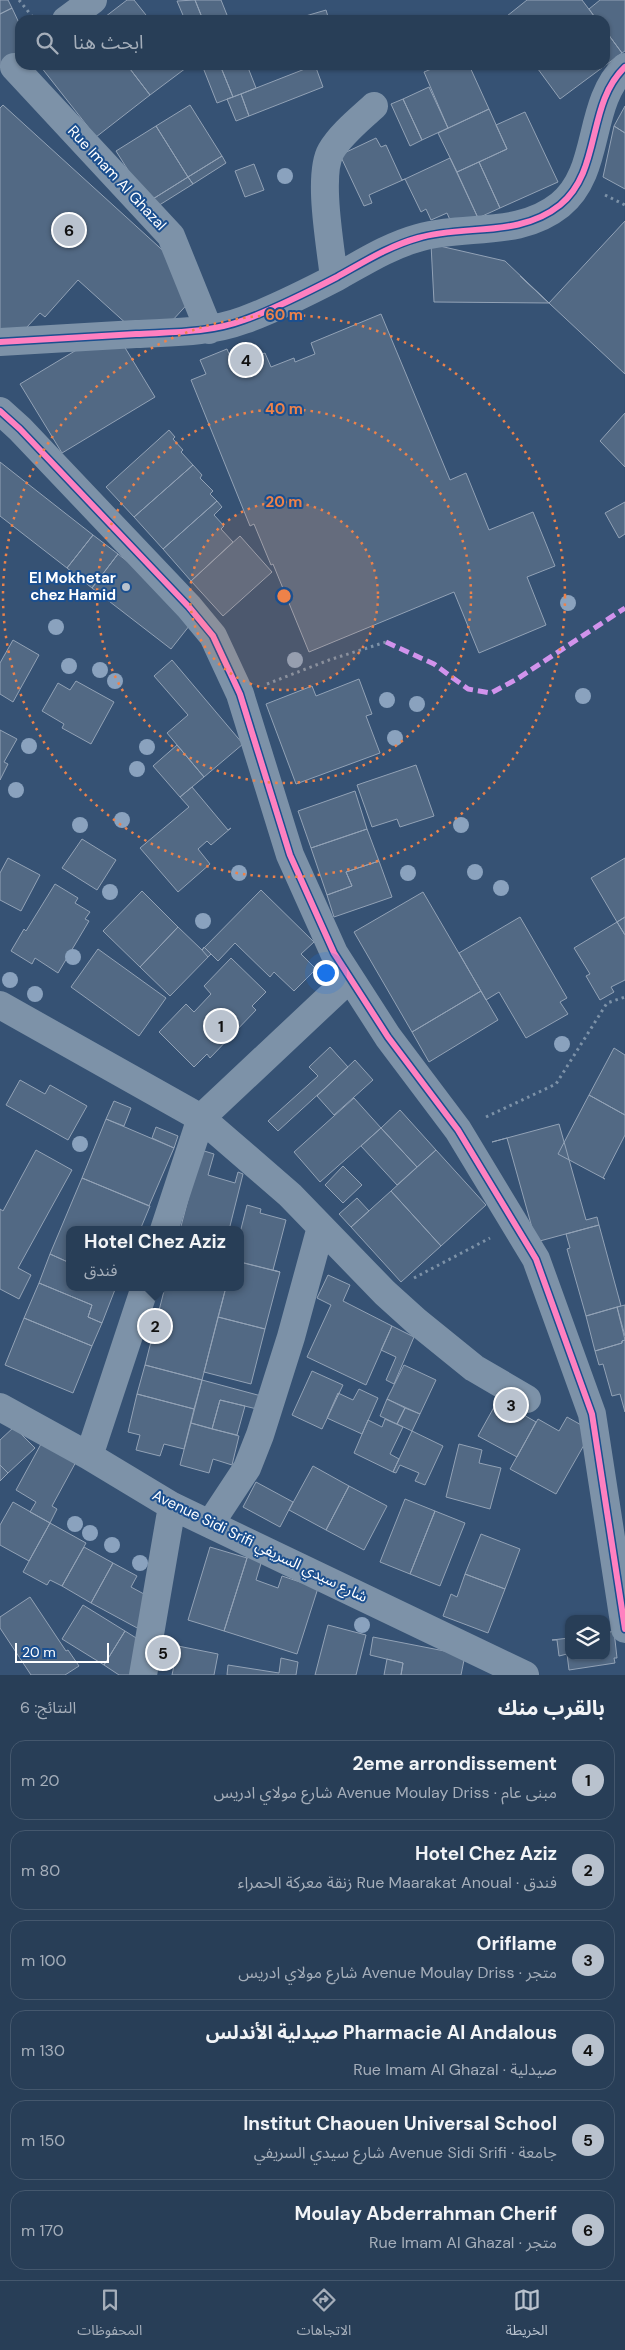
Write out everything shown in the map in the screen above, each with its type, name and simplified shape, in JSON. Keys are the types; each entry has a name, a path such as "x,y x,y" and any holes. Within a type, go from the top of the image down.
{"street":[{"path":"73,15 93,0"},
{"path":"0,342 209,330 245,320 334,278 397,244 435,233 514,226 560,205 578,186 606,92 616,75 625,67"},
{"name":"Rue Imam Al Ghazal","path":"11,69 171,236 209,330"},
{"path":"334,278 325,191 327,162 331,151 374,106"},
{"path":"0,411 20,429 189,608 212,636 240,694 290,855 334,953 388,1038 458,1130 536,1259 592,1414 625,1629"},
{"path":"165,1226 201,1118 350,978"},
{"path":"0,1005 201,1118 290,1195 385,1293 474,1368 528,1399"},
{"path":"210,1524 247,1468 260,1434 291,1337 321,1227"},
{"path":"89,1456 144,1291"},
{"name":"Avenue Sidi Srifi شارع سيدي السريفي","path":"0,1407 89,1456 172,1506 525,1675"},
{"path":"143,1675 172,1506"}],"path":[{"path":"19,0 32,15"},
{"path":"240,694 329,660 386,642"},
{"path":"458,1130 556,1084 608,1003 625,997"},
{"path":"385,1293 515,1225"}],"building":[{"path":"0,0 8,0 12,8 0,14"},
{"path":"127,0 134,0 146,15 108,15"},
{"path":"195,0 221,0 227,15 201,15"},
{"path":"195,0 201,15 183,15 177,1"},
{"path":"527,0 582,0 593,15 508,15"},
{"path":"600,0 625,0 625,51 622,53 610,37 610,15 593,15 589,9"},
{"path":"12,8 15,15 15,59 0,66 0,14"},
{"path":"326,10 328,15 309,15"},
{"path":"610,37 622,53 610,62"},
{"path":"43,70 131,70 150,95 96,137"},
{"path":"131,70 183,70 150,95"},
{"path":"204,70 222,70 233,97 217,103"},
{"path":"222,70 249,70 256,88 233,97"},
{"path":"302,70 317,70 323,87 249,116 241,94"},
{"path":"429,70 471,70 489,109 448,128 424,72"},
{"path":"539,70 599,70 560,99"},
{"path":"429,87 448,128 422,140 403,99"},
{"path":"241,94 249,116 236,121 227,99"},
{"path":"403,99 422,140 410,146 391,104"},
{"path":"3,105 203,287 150,345 78,280 45,317 40,313 0,356 0,108"},
{"path":"190,105 222,156 188,177 156,126"},
{"path":"625,106 625,133 614,126"},
{"path":"489,109 507,149 457,172 438,133"},
{"path":"525,112 558,182 500,208 479,162 507,149 496,125"},
{"path":"156,126 188,177 148,202 116,151"},
{"path":"614,126 625,133 625,189 603,177"},
{"path":"376,138 381,147 386,145 402,180 405,179 369,195 372,203 364,206 340,155"},
{"path":"222,156 226,163 193,184 188,177"},
{"path":"450,158 478,218 454,229 447,213 431,220 426,209 421,212 405,179"},
{"path":"479,162 500,208 478,218 457,172"},
{"path":"254,164 264,190 245,197 235,171"},
{"path":"188,177 193,184 153,209 148,202"},
{"path":"625,221 625,374 520,276 549,303"},
{"path":"431,244 505,261 549,303 434,302"},
{"path":"381,314 450,480 466,473 489,530 533,512 555,566 527,577 546,625 479,653 454,592 309,652 273,564 271,565 254,524 250,526 191,380 206,374 200,360 227,349 234,366 265,353 271,367 294,358 295,362 315,354 311,343"},
{"path":"113,328 155,397 62,453 20,384"},
{"path":"625,413 625,467 600,441"},
{"path":"169,430 175,437 173,439 183,450 181,452 193,465 134,517 106,487"},
{"path":"0,462 93,535 67,568 0,516"},
{"path":"193,465 202,475 200,478 213,491 210,494 217,501 163,549 134,517"},
{"path":"217,501 222,507 214,515 224,526 221,529 233,542 191,581 163,549"},
{"path":"625,502 625,534 619,538 605,513"},
{"path":"93,535 118,554 92,588 67,568"},
{"path":"240,536 272,572 223,616 191,581"},
{"path":"118,554 197,616 171,649 92,588"},
{"path":"13,640 39,655 13,702 0,694 0,663"},
{"path":"172,660 243,744 204,777 167,733 188,715 154,676"},
{"path":"359,679 372,714 366,716 380,753 296,784 266,704 312,686 316,696"},
{"path":"76,681 114,702 91,744 62,728 64,724 42,711 58,683 70,690"},
{"path":"0,730 17,739 4,762 8,764 0,780"},
{"path":"177,745 204,777 180,797 153,766"},
{"path":"416,765 434,816 400,827 397,819 372,827 357,785"},
{"path":"192,787 228,830 231,828 211,845 207,841 198,849 210,864 178,892 140,848 189,807 180,797"},
{"path":"355,791 367,829 311,848 298,811"},
{"path":"367,829 379,861 346,872 352,886 327,895 311,848"},
{"path":"82,839 116,860 97,890 62,868"},
{"path":"8,858 40,875 21,911 0,900 0,873"},
{"path":"625,858 625,917 617,922 591,878"},
{"path":"379,861 392,897 334,917 327,895 352,886 346,872"},
{"path":"55,884 78,898 75,903 90,912 85,919 89,921 58,973 35,958 32,964 11,951 24,929 26,931"},
{"path":"261,890 314,942 301,954 316,969 294,991 274,972 270,977 235,943 218,961 211,954 208,957 202,950"},
{"path":"142,891 178,927 140,967 103,931"},
{"path":"423,892 481,991 412,1032 354,932"},
{"path":"520,917 567,998 560,1002 568,1014 526,1038 499,992 486,1000 459,953"},
{"path":"625,917 625,935 617,922"},
{"path":"617,922 625,935 625,980 611,987 614,992 600,1000 586,976 590,974 574,948"},
{"path":"178,927 202,950 204,947 211,954 170,996 140,967"},
{"path":"98,949 166,998 139,1036 71,987"},
{"path":"231,958 266,992 252,1006 256,1010 210,1058 207,1054 194,1067 159,1032 186,1004 194,1012 211,994 204,986"},
{"path":"481,991 498,1020 429,1062 412,1032"},
{"path":"330,1047 348,1067 278,1131 268,1121 318,1076 309,1067"},
{"path":"614,1048 625,1055 625,1115 589,1095"},
{"path":"355,1060 373,1080 334,1115 317,1096"},
{"path":"20,1080 45,1094 50,1085 87,1106 68,1140 6,1105"},
{"path":"589,1095 625,1115 625,1135 603,1178 558,1154"},
{"path":"354,1098 381,1128 320,1182 294,1152"},
{"path":"114,1101 131,1108 124,1126 106,1119"},
{"path":"400,1110 436,1150 417,1167 381,1128"},
{"path":"106,1119 174,1148 149,1206 82,1178"},
{"path":"559,1124 586,1220 597,1217 599,1225 536,1242 507,1138 492,1142"},
{"path":"156,1127 178,1136 174,1148 152,1138"},
{"path":"381,1128 417,1167 397,1185 361,1146"},
{"path":"36,1150 72,1170 18,1268 31,1275 19,1299 0,1289 0,1209 3,1211"},
{"path":"201,1150 214,1154 208,1175 235,1183 238,1172 243,1174 230,1226 181,1226"},
{"path":"436,1150 486,1205 441,1246 391,1191"},
{"path":"343,1166 362,1185 343,1203 325,1185"},
{"path":"82,1178 150,1206 142,1226 66,1226 66,1261 50,1254"},
{"path":"391,1191 441,1246 401,1282 351,1227"},
{"path":"357,1198 369,1211 351,1227 339,1214"},
{"path":"247,1205 261,1209 260,1213 286,1220 273,1270 280,1272 244,1263 244,1226 242,1226"},
{"path":"599,1225 621,1306 586,1316 567,1249 570,1248 566,1234"},
{"path":"50,1254 66,1261 66,1291 114,1291 102,1323 88,1317 92,1305 39,1283"},
{"path":"244,1263 280,1272 265,1329 218,1317 225,1291 244,1291"},
{"path":"328,1275 350,1285 343,1301 392,1326 366,1385 307,1357 331,1305 317,1298"},
{"path":"39,1283 92,1305 88,1317 102,1323 92,1346 24,1318"},
{"path":"164,1291 225,1291 202,1380 145,1365"},
{"path":"625,1305 625,1336 617,1307"},
{"path":"617,1307 625,1340 622,1343 595,1351 586,1316"},
{"path":"218,1317 265,1329 251,1384 204,1372"},
{"path":"24,1318 92,1346 73,1393 5,1365"},
{"path":"392,1326 414,1337 394,1384 386,1380 396,1357 381,1350"},
{"path":"625,1340 625,1412 620,1394 612,1396 603,1364 599,1365 595,1351 622,1343"},
{"path":"145,1365 202,1380 194,1409 137,1394"},
{"path":"404,1365 436,1380 420,1414 387,1399"},
{"path":"312,1371 343,1385 322,1429 292,1415"},
{"path":"202,1380 265,1397 261,1410 220,1400 212,1429 191,1423"},
{"path":"359,1389 378,1398 362,1434 327,1418 338,1393 353,1400"},
{"path":"137,1394 194,1409 184,1449 164,1444 160,1456 136,1450 140,1435 128,1432"},
{"path":"387,1399 405,1408 397,1424 380,1416"},
{"path":"220,1400 245,1406 237,1435 212,1429"},
{"path":"498,1400 536,1422 517,1457 478,1436"},
{"path":"405,1408 420,1414 412,1431 397,1424"},
{"path":"567,1417 592,1431 556,1494 510,1469 538,1419 559,1431"},
{"path":"385,1419 403,1427 390,1454 399,1459 393,1472 354,1453 368,1420 382,1427"},
{"path":"191,1423 239,1436 232,1465 213,1459 209,1473 180,1465"},
{"path":"14,1427 35,1448 8,1473 0,1465 0,1440"},
{"path":"412,1431 443,1446 425,1485 415,1481 419,1473 400,1465 396,1473 393,1472"},
{"path":"41,1444 77,1460 52,1506 57,1509 50,1523 30,1512 36,1502 16,1490"},
{"path":"459,1444 482,1450 479,1463 501,1468 490,1509 446,1497"},
{"path":"0,1465 8,1473 0,1481"},
{"path":"313,1466 349,1486 326,1530 289,1510"},
{"path":"256,1482 293,1502 280,1527 243,1507"},
{"path":"349,1486 387,1506 364,1550 326,1530"},
{"path":"405,1499 435,1511 410,1574 380,1562"},
{"path":"13,1502 50,1523 29,1561 0,1545 0,1525"},
{"path":"435,1511 465,1523 440,1586 410,1574"},
{"path":"50,1523 86,1543 62,1586 50,1580 47,1585 23,1572"},
{"path":"481,1534 520,1549 505,1589 465,1574"},
{"path":"84,1547 113,1563 91,1603 62,1586"},
{"path":"210,1547 247,1558 224,1631 188,1620"},
{"path":"248,1555 262,1560 256,1580 278,1588 282,1576 318,1588 297,1654 224,1631"},
{"path":"113,1563 137,1576 131,1587 155,1600 139,1629 91,1603"},
{"path":"465,1574 505,1589 488,1633 443,1616 451,1594 457,1597"},
{"path":"30,1597 66,1651 68,1650 79,1666 65,1675 31,1675 0,1628 0,1617"},
{"path":"83,1605 125,1631 104,1665 62,1639"},
{"path":"328,1625 366,1635 356,1675 315,1675"},
{"path":"125,1631 149,1646 131,1675 119,1675 104,1665"},
{"path":"614,1631 617,1658 614,1658 615,1663 569,1670 568,1660 610,1660 610,1632"},
{"path":"373,1637 465,1655 461,1675 401,1675 403,1663 370,1655"},
{"path":"565,1638 565,1654 559,1656 557,1640 552,1640"},
{"path":"178,1646 218,1654 214,1675 172,1675"},
{"path":"281,1658 298,1662 296,1675 227,1675 228,1665 279,1673"},
{"path":"387,1659 403,1663 401,1675 384,1675"}],"marked path":[{"path":"386,642 434,664 468,689 491,693 517,679 625,608"}],"cycle path":[{"path":"0,342 204,330 231,324 279,306 407,241 436,234 509,226 527,222 544,215 560,205 573,191 589,156 604,99 613,82 625,67"},
{"path":"0,411 20,429 189,607 213,636 240,694 290,855 334,953 388,1037 458,1130 536,1259 592,1414 625,1629"}],"place":[{"name":"Moulay Abderrahman Cherif","path":"69,230"},
{"name":"Pharmacie Al Andalous صيدلية الأندلس","path":"246,360"},
{"name":"El Mokhetar chez Hamid","path":"126,587"},
{"name":"2eme arrondissement","path":"221,1026"},
{"name":"Hotel Chez Aziz","path":"155,1326"},
{"name":"Oriflame","path":"511,1405"},
{"name":"Institut Chaouen Universal School","path":"163,1653"}]}
